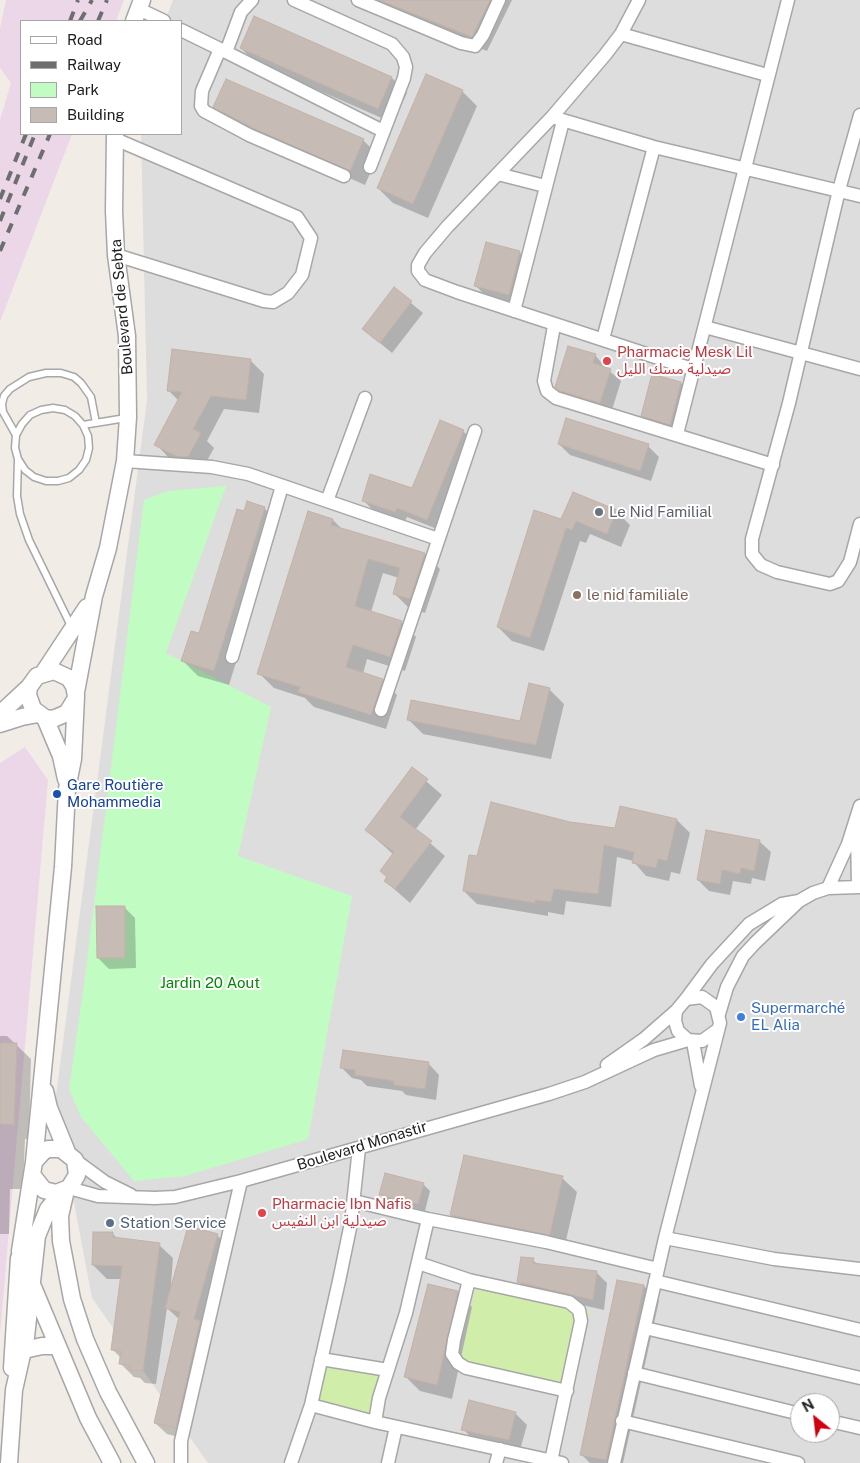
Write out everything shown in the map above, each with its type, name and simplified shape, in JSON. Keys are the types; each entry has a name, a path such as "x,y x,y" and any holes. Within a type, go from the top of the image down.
{"street":[{"path":"252,0 241,12 202,91 201,106 204,111 249,135 344,176"},
{"path":"294,0 382,39 400,51 405,62 404,78 370,167"},
{"path":"358,0 471,46 478,44 499,0"},
{"path":"639,0 621,34 557,119 498,174 432,244 418,265 418,271 425,280 554,326 603,339 695,370"},
{"path":"677,434 695,370 767,74 788,0"},
{"path":"138,10 162,20"},
{"path":"182,30 383,131"},
{"path":"621,34 767,74"},
{"path":"860,115 839,190 773,465 752,539 752,554 760,565 777,572 830,584 838,581 850,562 860,524"},
{"path":"557,119 654,147 860,196"},
{"path":"514,311 545,186 557,119"},
{"path":"115,136 297,217 310,238 302,275 288,293 273,302 264,301 116,255"},
{"name":"Boulevard de Sebta","path":"67,789 74,749 75,696 94,596 108,548 125,461 128,417 127,336 116,255 114,211 115,136"},
{"path":"603,339 654,147"},
{"path":"498,174 545,186"},
{"path":"554,326 544,375 547,391 556,398 773,465"},
{"path":"705,326 800,354 860,369"},
{"path":"327,501 365,398"},
{"path":"381,710 475,431"},
{"path":"125,461 232,470 438,539"},
{"path":"232,657 282,486"},
{"name":"Boulevard de Sebta","path":"44,672 94,596"},
{"path":"0,714 29,687 32,681 44,672 54,671 64,674 72,682 75,696 67,713 53,719 42,716 22,717 0,724"},
{"path":"8,1463 14,1390 12,1354 20,1251 24,1216 34,1169 63,868 67,789 62,756 42,716 29,702 29,687"},
{"path":"614,1463 656,1275 727,987 743,956 755,942 799,901 812,893 828,888 859,887 858,811"},
{"path":"828,888 858,811"},
{"path":"702,1091 691,1041 678,1031 675,1021 676,1011 712,964 749,924 782,904 799,901"},
{"path":"686,999 702,997 710,1001 719,1014"},
{"name":"Boulevard Monastir","path":"584,1082 644,1039 676,1011"},
{"path":"691,1041 710,1038 716,1031"},
{"name":"Boulevard Monastir","path":"66,1190 98,1196 175,1197 241,1181 359,1148 584,1082 654,1050 691,1041"},
{"path":"14,1390 24,1350 39,1231 48,1209 77,1175 71,1156 49,1108 43,1075"},
{"path":"66,1190 56,1193 44,1190 35,1182 34,1169 42,1152 48,1149 55,1148 71,1156"},
{"path":"291,1463 311,1405 321,1359 354,1201 359,1148"},
{"name":"Boulevard Monastir","path":"71,1156 105,1182 138,1198"},
{"path":"181,1463 181,1441 241,1181"},
{"path":"66,1190 60,1216 61,1236 72,1299 85,1339 108,1392 146,1463"},
{"path":"354,1201 428,1219 546,1242 656,1275 860,1330"},
{"path":"375,1422 418,1264 428,1219"},
{"path":"665,1238 774,1259 860,1269"},
{"path":"20,1251 32,1285 88,1418 112,1463"},
{"path":"311,1405 375,1422 557,1462 567,1391 581,1321 581,1313 577,1307 569,1302 469,1280 418,1264"},
{"path":"469,1280 452,1354 458,1364 466,1368 567,1391"},
{"path":"645,1328 860,1378"},
{"path":"24,1350 42,1346 57,1346"},
{"path":"321,1359 388,1370"},
{"path":"634,1373 790,1412"},
{"path":"622,1422 798,1463"},
{"path":"840,1423 860,1428"},
{"path":"388,1463 396,1426"},
{"path":"496,1463 500,1449"}],"lane":[{"path":"16,436 3,412 4,396 10,389 29,377 46,373 61,373 74,377 81,383 91,397 96,423"},
{"path":"18,460 25,470 34,477 46,481 58,481 69,478 79,470 86,460 89,448 88,436 83,425 75,416 65,410 47,409 30,415 22,424 16,436 15,448 18,460 16,479 20,514 29,540 73,630"},
{"path":"83,425 128,417"}],"shaded area":[{"path":"6,0 124,0 116,20 20,20 20,135 72,135 0,322 0,120 11,83 0,68 0,28"},
{"path":"173,0 860,0 860,1463 208,1463 92,1298 55,1103 147,400 141,135 182,135 182,20 165,20"},
{"path":"25,747 48,780 0,1334 0,763"}],"green space":[{"name":"Jardin 20 Aout","path":"226,486 166,653 271,707 238,856 352,896 308,1139 185,1176 134,1181 81,1117 69,1089 85,978 144,500 168,491"},
{"path":"476,1286 590,1311 569,1396 458,1373"},
{"path":"322,1358 385,1375 379,1425 310,1409"}],"building":[{"path":"379,0 490,0 472,37"},
{"path":"254,16 392,77 378,109 240,48"},
{"path":"426,74 463,90 413,204 377,188"},
{"path":"226,79 364,139 350,171 253,128 213,107"},
{"path":"486,242 520,251 509,295 474,286"},
{"path":"394,287 412,301 380,343 362,329"},
{"path":"568,346 596,354 593,363 611,369 600,403 560,391 555,387"},
{"path":"172,349 251,359 246,400 211,396 193,429 201,433 188,457 176,456 154,445 182,392 167,391"},
{"path":"652,374 681,382 670,425 641,416"},
{"path":"566,418 649,444 640,471 558,444"},
{"path":"440,420 464,430 427,520 397,508 395,512 362,501 370,474 412,488"},
{"path":"573,492 617,510 607,534 576,521 572,530 566,528 530,638 497,627 534,510 561,519"},
{"path":"247,501 265,507 214,671 181,661 191,631 199,633 237,509 244,511"},
{"path":"308,511 333,519 331,525 425,553 410,599 393,594 400,568 368,559 355,606 402,621 390,657 353,645 346,667 383,679 371,715 298,692 300,687 257,674"},
{"path":"529,683 550,688 536,745 407,720 411,700 520,721"},
{"path":"412,767 428,779 400,817 432,841 395,889 384,881 387,877 380,871 394,852 365,830"},
{"path":"491,802 570,822 615,828 620,806 677,819 667,861 658,859 656,868 632,863 634,852 604,845 598,894 554,889 551,902 535,900 535,903 463,891 469,855 477,856"},
{"path":"706,830 760,840 754,871 741,868 740,874 722,870 720,884 697,880"},
{"path":"96,906 125,906 125,958 97,958"},
{"path":"0,1043 17,1043 14,1125 0,1124"},
{"path":"343,1050 429,1062 425,1089 394,1085 394,1081 355,1075 355,1070 340,1068"},
{"path":"464,1155 563,1176 550,1235 450,1215"},
{"path":"385,1173 424,1183 418,1204 379,1195"},
{"path":"188,1226 218,1234 194,1319 200,1321 176,1428 154,1423 180,1312 165,1308"},
{"path":"93,1232 113,1232 113,1237 160,1243 143,1371 130,1370 130,1365 119,1364 121,1351 111,1350 122,1266 92,1265"},
{"path":"521,1257 534,1258 533,1263 597,1271 593,1300 517,1282"},
{"path":"617,1280 644,1285 606,1460 580,1455"},
{"path":"428,1284 458,1291 437,1385 404,1377"},
{"path":"469,1400 516,1412 509,1440 461,1430"}],"railway":[{"path":"70,20 78,0"},
{"path":"81,20 92,0"},
{"path":"98,20 107,0"},
{"path":"0,199 26,135"},
{"path":"0,221 35,135"},
{"path":"0,251 50,135"}],"place":[{"name":"Pharmacie Mesk Lil صيدلية مسك الليل","path":"607,361"},
{"name":"Le Nid Familial","path":"599,512"},
{"name":"le nid familiale","path":"577,595"},
{"name":"Gare Routière Mohammedia","path":"57,794"},
{"name":"Supermarché EL Alia","path":"741,1017"},
{"name":"Pharmacie Ibn Nafis صيدلية ابن النفيس","path":"262,1213"},
{"name":"Station Service","path":"110,1223"}]}
